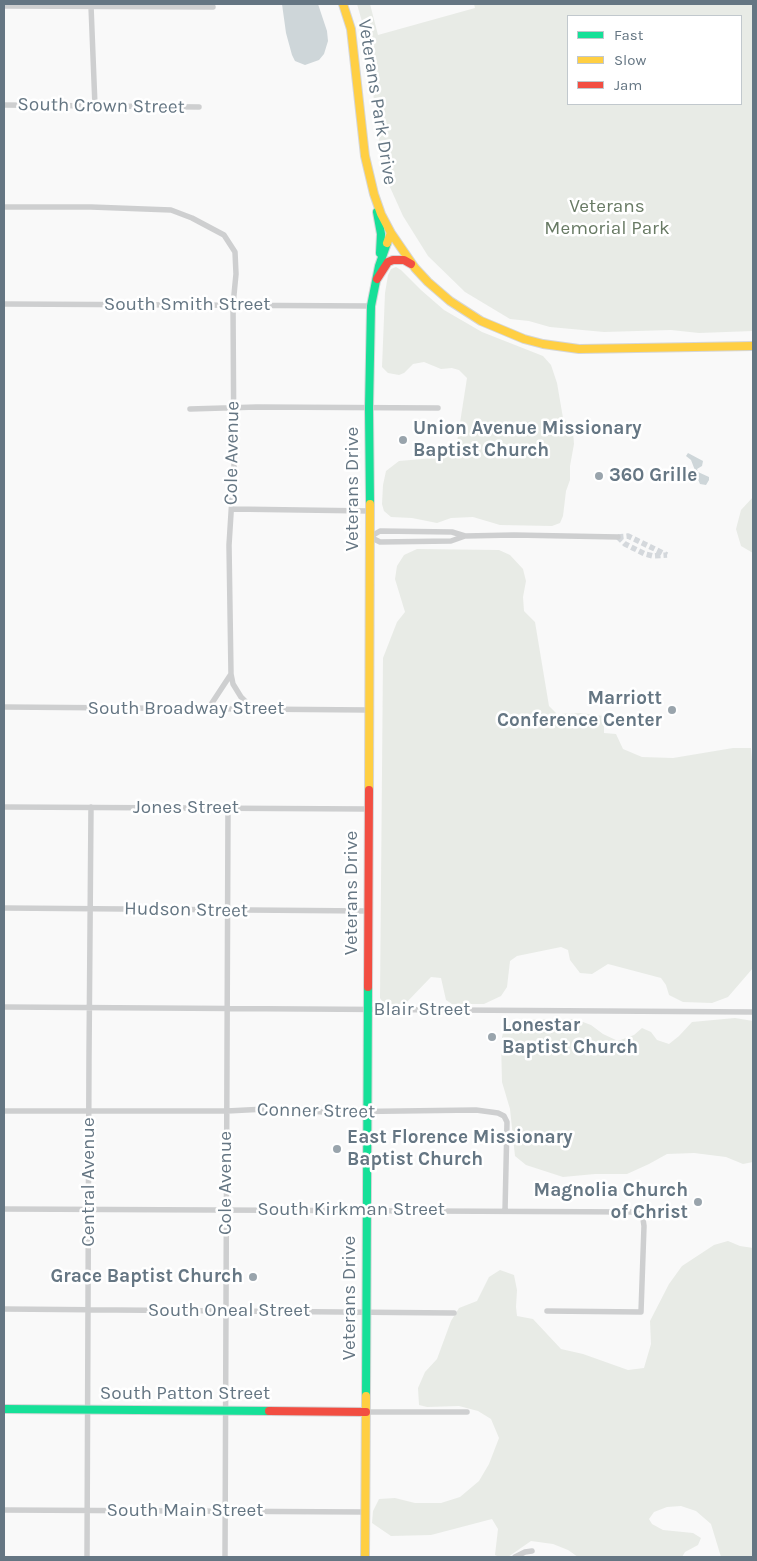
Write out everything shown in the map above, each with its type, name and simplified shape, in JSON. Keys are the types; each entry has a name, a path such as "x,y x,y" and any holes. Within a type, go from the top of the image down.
{"main road":[{"name":"Veterans Park Drive","path":"343,4 350,29 363,142 374,194 391,233 428,282 481,322 543,344 566,348 593,349 753,346"},
{"path":"374,194 381,234 379,266"},
{"name":"Veterans Drive","path":"365,1557 369,408 371,306 379,266 391,233"},
{"path":"375,283 388,262 393,260 404,260 416,268"},
{"name":"South Patton Street","path":"4,1409 366,1412"}],"street":[{"path":"4,6 213,7"},
{"path":"91,6 95,106"},
{"name":"South Crown Street","path":"4,105 199,107"},
{"name":"Cole Avenue","path":"4,207 91,207 171,210 192,218 224,235 235,252 236,274 233,305 234,466 229,545 231,674 241,697 251,707 261,710"},
{"name":"South Smith Street","path":"4,304 371,306"},
{"path":"190,410 234,407 438,408"},
{"path":"232,509 369,511"},
{"path":"370,537 380,531 452,532 465,536 618,537"},
{"path":"370,537 380,542 451,541 465,536"},
{"path":"208,709 219,695 231,674"},
{"name":"South Broadway Street","path":"4,708 369,710"},
{"name":"Jones Street","path":"4,807 368,809"},
{"name":"Central Avenue","path":"87,1557 91,807"},
{"name":"Cole Avenue","path":"225,1557 228,808"},
{"name":"Hudson Street","path":"4,908 368,912"},
{"name":"Blair Street","path":"4,1007 753,1012"},
{"name":"Conner Street","path":"4,1111 227,1111 266,1109 367,1112 476,1110 498,1112 504,1116 507,1122 505,1211"},
{"name":"South Kirkman Street","path":"4,1209 637,1212 643,1219 644,1226 641,1312 547,1311"},
{"name":"South Oneal Street","path":"4,1309 454,1313"},
{"path":"366,1412 467,1412"},
{"name":"South Main Street","path":"4,1510 365,1512"},
{"path":"515,1557 524,1552 532,1551"}],"green space":[{"name":"Veterans Memorial Park","path":"357,4 370,4 378,35 475,8 474,4 753,4 753,331 699,333 671,330 604,332 550,327 529,321 510,319 465,292 428,256 403,216 389,185 381,153 365,32"},
{"path":"396,267 444,310 482,332 543,356 551,365 557,383 563,418 573,432 574,444 570,466 570,480 560,523 552,526 500,525 473,517 451,518 437,523 412,518 391,517 384,511 382,504 386,471 399,461 434,458 449,451 457,442 467,378 459,370 452,368 441,369 424,362 413,364 404,373 399,375 388,373 382,367 385,293 388,275 391,269"},
{"path":"753,497 753,553 741,546 736,529 741,510"},
{"path":"417,549 499,550 510,555 523,569 526,581 523,597 524,611 535,622 549,706 557,714 580,713 604,716 604,733 616,734 623,749 642,757 673,758 733,748 751,748 753,772 753,968 728,997 712,1003 683,1002 669,995 666,985 661,978 608,964 592,974 580,973 570,960 568,950 561,947 517,956 510,961 507,987 501,996 484,1004 452,1004 446,1000 441,978 431,977 405,1004 384,1004 380,998 383,658 397,622 405,612 395,579 397,566 404,555"},
{"path":"735,1018 753,1021 753,1162 743,1164 726,1157 694,1153 667,1154 627,1174 563,1177 526,1165 515,1156 510,1109 502,1082 501,1042 504,1028 519,1020 575,1019 591,1025 603,1034 618,1041 634,1035 642,1028 651,1032 657,1040 669,1044 692,1022"},
{"path":"728,1241 740,1246 753,1248 753,1557 721,1557 711,1524 696,1511 681,1506 667,1507 654,1512 649,1519 652,1524 663,1530 693,1533 701,1538 698,1545 685,1552 682,1557 578,1557 568,1550 553,1544 531,1541 508,1557 499,1557 495,1555 498,1529 492,1519 431,1535 391,1536 372,1523 373,1511 379,1499 395,1498 415,1503 441,1503 460,1497 479,1481 489,1464 499,1438 491,1419 478,1411 459,1406 427,1407 419,1405 418,1388 425,1372 437,1359 451,1321 459,1308 477,1301 489,1277 500,1270 514,1275 517,1290 517,1316 533,1319 561,1349 583,1354 628,1370 644,1368 651,1344 650,1321 669,1284 682,1266 714,1245"}],"shaded area":[{"path":"282,4 318,4 327,31 328,41 324,54 319,60 305,65 295,61 286,33"},
{"path":"688,453 703,461 702,466 697,469 698,472 709,477 706,485 700,484 697,477 693,479 690,477 690,475 696,473 691,460 686,456"}],"tunnel":[{"path":"618,537 628,536 667,555"},
{"path":"618,537 625,544 645,554 653,556 667,555"}],"traffic: fast":[{"path":"377,212 381,234 380,253"},
{"path":"370,504 371,306 379,266 387,243"},
{"path":"366,1396 368,987"},
{"path":"4,1409 269,1411"}],"traffic: slow":[{"path":"343,4 351,29 365,156 374,194 381,214 391,233 387,243"},
{"path":"391,233 415,268 450,301 481,321 524,339 543,344 579,349 753,346"},
{"path":"369,790 370,504"},
{"path":"365,1557 366,1396"}],"traffic: jam":[{"path":"377,279 388,262 404,260 411,264"},
{"path":"368,987 369,790"},
{"path":"269,1411 366,1412"}],"place":[{"name":"Union Avenue Missionary Baptist Church","path":"403,440"},
{"name":"360 Grille","path":"599,476"},
{"name":"Marriott Conference Center","path":"672,710"},
{"name":"Lonestar Baptist Church","path":"492,1037"},
{"name":"East Florence Missionary Baptist Church","path":"337,1149"},
{"name":"Magnolia Church of Christ","path":"698,1202"},
{"name":"Grace Baptist Church","path":"253,1277"}]}
